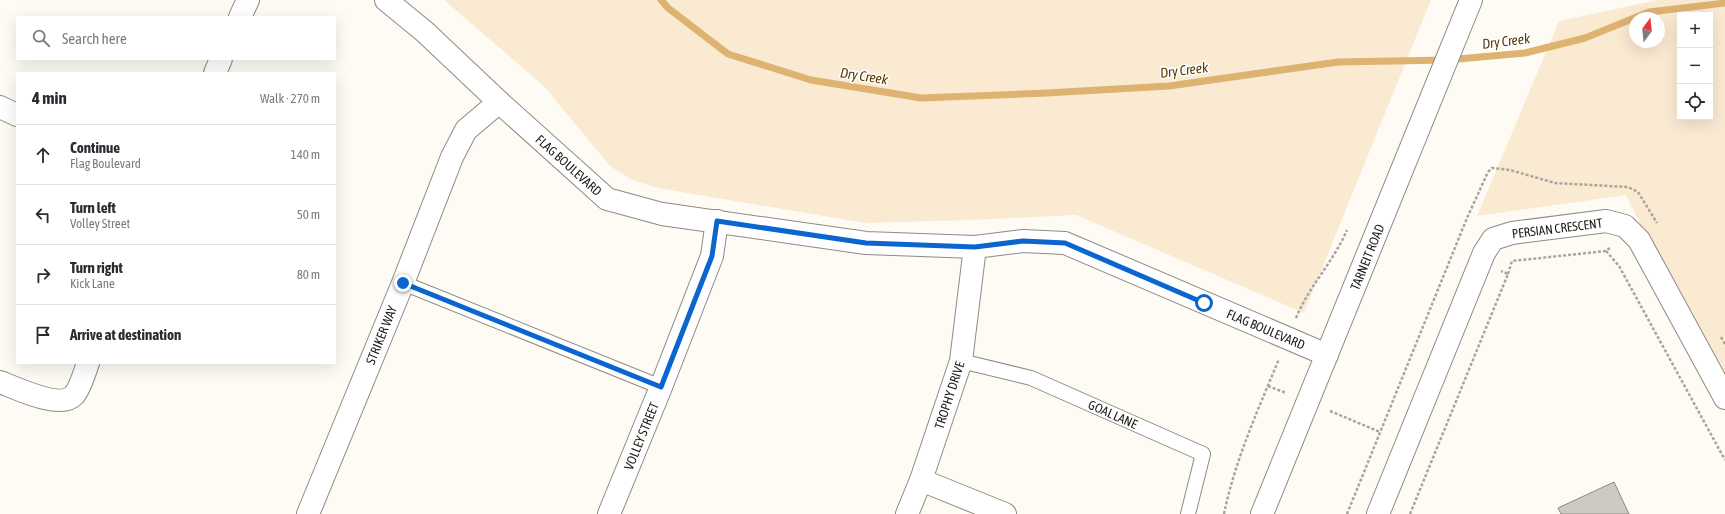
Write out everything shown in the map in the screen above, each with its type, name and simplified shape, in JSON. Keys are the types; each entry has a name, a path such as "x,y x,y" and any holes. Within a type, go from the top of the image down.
{"street":[{"path":"240,16 248,0"},
{"name":"FLAG BOULEVARD","path":"386,0 425,32 499,102 607,198 662,214 866,243 975,247 1023,241 1065,243 1327,355"},
{"name":"TARNEIT ROAD","path":"1262,514 1471,0"},
{"path":"215,72 221,60"},
{"name":"STRIKER WAY","path":"308,514 403,283 452,157 466,130 499,102"},
{"path":"0,107 16,115"},
{"name":"VOLLEY STREET","path":"609,514 661,387 712,256 717,221"},
{"name":"PERSIAN CRESCENT","path":"1378,514 1484,253 1493,239 1512,233 1606,222 1625,226 1639,240 1725,398"},
{"name":"TROPHY DRIVE","path":"907,514 921,480 961,361 975,247"},
{"path":"0,382 30,394 52,400 66,400 74,395 88,364"},
{"path":"921,480 1005,514"}],"lane":[{"path":"403,283 661,387"},
{"name":"GOAL LANE","path":"961,361 1031,378 1203,454 1188,514"}],"path":[{"path":"1347,514 1467,218 1488,172 1492,168 1510,170 1555,183 1628,187 1638,192 1661,229"},
{"path":"1224,514 1230,484 1238,458 1302,304 1339,248 1347,230"},
{"path":"1606,251 1619,266 1725,460"},
{"path":"1718,331 1725,344"}],"shaded area":[{"path":"444,0 1431,0 1304,313 1076,215 865,223 658,188 632,180 610,166 543,85"},
{"path":"1658,0 1725,0 1725,397 1626,195 1477,216 1559,21"}],"building":[{"path":"1614,482 1629,514 1561,514 1558,508"}],"waterway":[{"name":"Dry Creek","path":"661,0 668,8 728,54 811,80 921,98 1169,86 1338,62 1447,60 1525,53 1585,38 1649,12 1725,3"}],"route":[{"path":"403,283 661,387 712,256 717,221 866,243 975,247 1023,241 1065,243 1204,303"}]}
